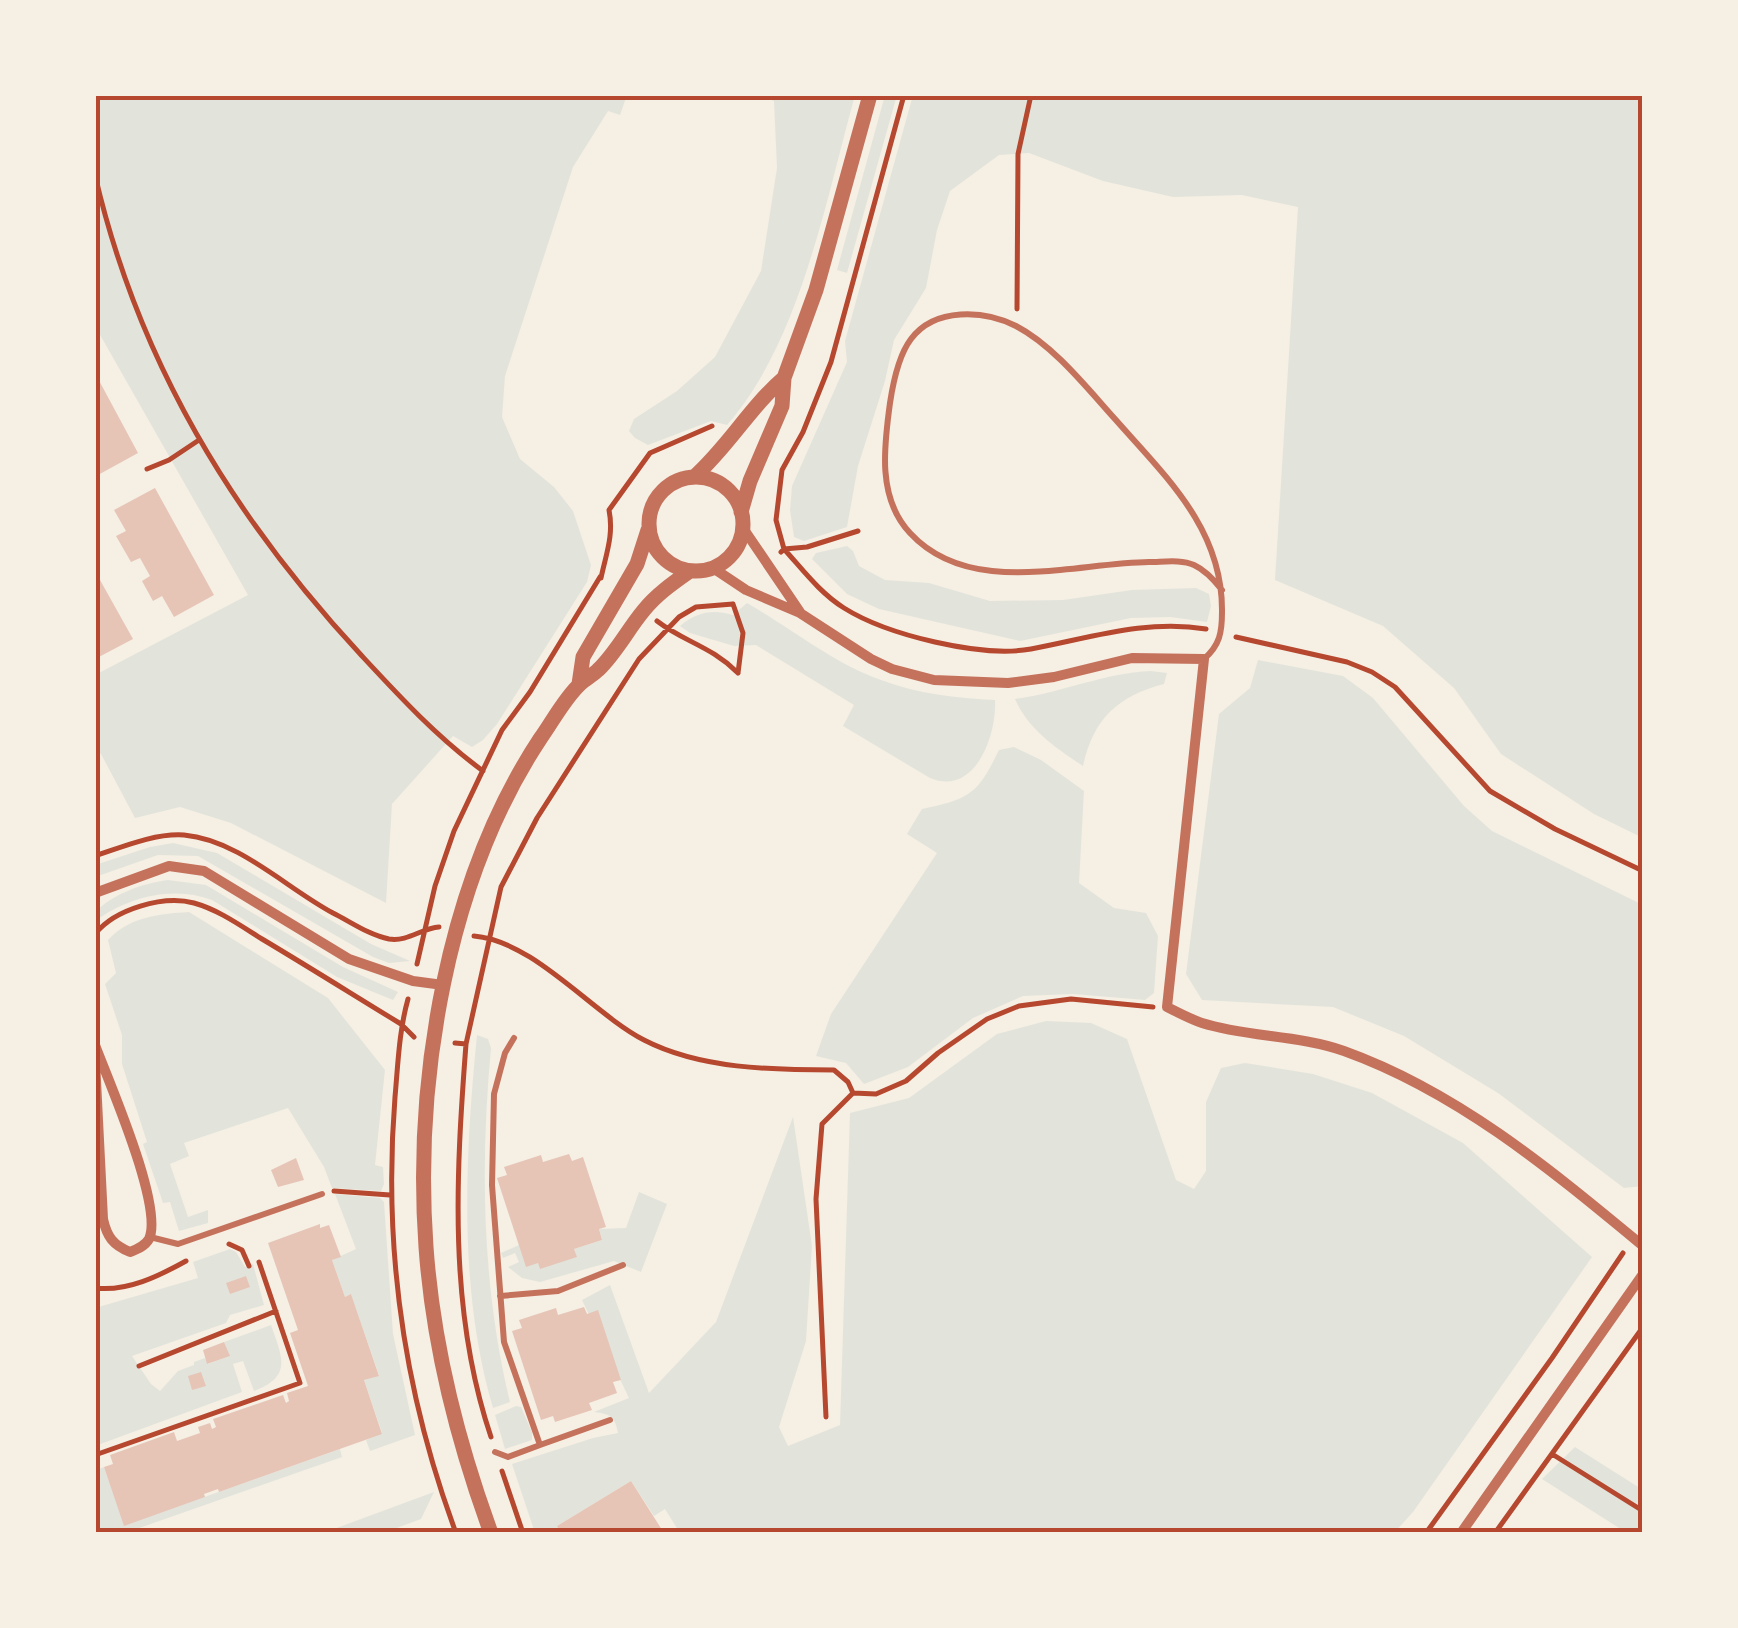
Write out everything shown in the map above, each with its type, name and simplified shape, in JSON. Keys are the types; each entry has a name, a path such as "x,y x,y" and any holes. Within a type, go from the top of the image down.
{"street":[{"path":"649,528 652,543 662,556 674,566 690,571 713,568 734,553 760,456 782,406 784,378 816,290 870,95"},
{"path":"694,477 732,438 765,394 784,378"},
{"path":"579,684 583,657 637,564 652,506 659,495 680,480 710,479 735,498 742,520 800,613"},
{"path":"713,568 746,590 800,613 840,641 892,669 934,680 1008,683 1054,677 1132,658 1204,658 1167,1008 1204,1024 1340,1049 1397,1071 1497,1131 1643,1246"},
{"path":"491,1533 465,1462 444,1374 426,1247 424,1151 443,985 480,850 526,761 579,684 599,669 644,609 690,571"},
{"path":"95,892 169,866 204,870 349,958 380,972 443,985"},
{"path":"95,1045 151,1206 150,1238 130,1252 118,1247 107,1235 95,1061"},
{"path":"1460,1533 1643,1274"}],"lane":[{"path":"1204,658 1218,644 1222,631 1222,590 1218,564 1194,512 1066,366 1017,326 987,316 961,313 940,319 911,338 891,394 882,459 893,505 907,531 931,553 958,565 1038,572 1135,562 1180,562 1195,565 1222,590"},
{"path":"514,1038 505,1053 494,1094 492,1185 504,1342 540,1444"},
{"path":"150,1238 178,1244 322,1194"},
{"path":"500,1296 558,1292 623,1265"},
{"path":"496,1452 508,1457 610,1420"}],"path":[{"path":"1017,326 1018,154 1031,95"},
{"path":"95,175 120,269 158,361 198,440 258,534 313,601 439,738 482,771"},
{"path":"620,593 600,577 610,546 608,510 615,500 650,452 714,425 732,438"},
{"path":"147,469 169,460 198,440"},
{"path":"760,456 782,470"},
{"path":"858,531 806,547 784,549 816,587 844,608 870,620 912,634 1000,651 1028,650 1108,632 1178,624 1347,662 1394,687 1490,791 1555,829 1643,870"},
{"path":"644,609 668,629 706,647 738,673 743,633 734,604"},
{"path":"95,856 159,837 181,834 204,838 233,851 317,904 391,940 405,939 436,926 488,937 537,962 644,1040 685,1056 719,1063 834,1070 848,1082 853,1093"},
{"path":"826,1417 816,1199 822,1124 853,1093 876,1094 906,1081 938,1052 987,1019 1020,1006 1070,999 1167,1008"},
{"path":"466,1044 458,1156 458,1241 472,1365 523,1533"},
{"path":"322,1194 352,1190 390,1195"},
{"path":"1426,1533 1633,1238"},
{"path":"228,1244 242,1250 249,1266"},
{"path":"95,1288 110,1290 156,1277 192,1258"},
{"path":"95,1455 300,1382 259,1262"},
{"path":"138,1366 276,1312"},
{"path":"1495,1533 1643,1327"},
{"path":"1552,1454 1643,1511"}],"shaded area":[{"path":"95,95 627,95 620,115 608,111 573,167 505,376 502,417 520,459 554,487 573,511 591,565 587,582 483,740 472,747 453,736 392,804 386,903 231,823 180,807 135,818 101,754 95,751 95,675 248,595 95,326"},
{"path":"758,95 855,95 808,268 774,353 727,425 711,421 648,445 629,431 634,419 677,391 715,357 761,271 777,168 774,101"},
{"path":"885,95 897,95 847,273 837,270"},
{"path":"913,95 1643,95 1643,838 1594,814 1501,754 1454,688 1383,626 1275,580 1298,207 1242,195 1173,197 1103,181 1029,153 999,155 950,191 937,230 926,288 894,340 858,466 847,527 804,541 794,537 792,486 847,362 845,341"},
{"path":"847,546 859,566 885,580 929,583 990,601 1063,600 1132,590 1196,588 1209,594 1211,606 1207,622 1170,617 1131,618 1020,641 879,609 847,594 812,559 816,553"},
{"path":"747,603 863,673 909,689 995,700 992,730 980,759 959,779 946,782 930,778 843,726 854,705 756,645 734,646 690,633 680,626 705,613 733,615"},
{"path":"1258,660 1343,676 1373,698 1464,806 1492,831 1643,905 1643,1186 1624,1188 1498,1093 1404,1036 1333,1007 1202,1000 1186,974 1219,714 1250,688"},
{"path":"1167,673 1164,684 1133,695 1110,712 1093,735 1083,766 1035,729 1015,699 1116,675"},
{"path":"1014,747 1041,760 1084,791 1079,883 1114,908 1146,913 1158,936 1154,993 1145,1000 1073,994 1023,996 973,1018 908,1067 864,1084 846,1063 816,1056 831,1014 937,853 907,834 922,809 952,802 971,792 999,750"},
{"path":"173,843 217,853 371,944 410,961 389,963 373,957 198,856 158,855 95,877 95,865"},
{"path":"168,880 206,885 343,967 398,992 393,1000 337,977 212,900 197,896 151,896 122,905 95,921 95,912 120,895"},
{"path":"189,912 328,998 385,1070 375,1165 383,1167 381,1191 332,1188 324,1167 288,1108 184,1143 189,1156 170,1164 188,1217 208,1210 208,1223 179,1231 170,1202 163,1203 143,1144 147,1142 122,1064 122,1035 105,984 116,973 108,940 116,932 145,918"},
{"path":"1046,1021 1091,1023 1127,1039 1176,1180 1194,1189 1206,1171 1206,1102 1221,1068 1245,1063 1313,1074 1372,1093 1463,1143 1592,1257 1413,1512 1394,1533 680,1533 665,1509 654,1516 631,1481 557,1526 561,1533 535,1533 512,1464 618,1433 611,1417 594,1412 629,1398 582,1300 610,1285 649,1393 716,1322 793,1117 812,1246 806,1341 779,1427 788,1446 840,1425 850,1113 909,1098 997,1034"},
{"path":"477,1035 488,1039 491,1048 485,1137 486,1226 494,1315 510,1402 493,1408 474,1317 469,1270 468,1175"},
{"path":"639,1192 667,1204 641,1272 614,1261 540,1282 522,1278 508,1267 519,1262 515,1253 503,1258 501,1253 519,1245 538,1263 576,1256 574,1249 602,1240 599,1229 626,1228"},
{"path":"335,1194 380,1198 384,1202 393,1334 415,1435 370,1451 366,1440 382,1433 364,1380 379,1375 351,1295 345,1297 332,1260 356,1249"},
{"path":"230,1249 245,1267 253,1264 264,1305 230,1315 226,1323 132,1356 160,1391 178,1371 194,1362 205,1358 208,1364 229,1356 224,1342 271,1325 281,1356 275,1379 254,1391 243,1361 233,1364 242,1392 95,1446 95,1308 198,1278 193,1262"},
{"path":"521,1407 532,1440 505,1449 495,1415"},
{"path":"1575,1447 1643,1490 1643,1533 1627,1533 1542,1479"},
{"path":"340,1449 342,1457 125,1533 95,1533 95,1466 98,1465 96,1470 104,1467 125,1525"},
{"path":"434,1492 421,1519 383,1533 323,1533"}],"building":[{"path":"95,373 138,453 98,475 95,469"},
{"path":"155,488 214,595 174,617 162,596 153,601 142,581 150,576 140,558 131,562 116,536 126,531 114,510"},
{"path":"95,571 133,639 95,659"},
{"path":"569,1154 572,1161 583,1157 606,1227 599,1229 602,1240 574,1249 577,1257 540,1269 538,1263 526,1267 497,1178 507,1175 504,1167 541,1155 543,1162"},
{"path":"296,1158 304,1180 278,1187 271,1170"},
{"path":"320,1224 320,1228 329,1225 341,1257 332,1260 345,1297 351,1294 379,1376 364,1380 382,1434 219,1492 218,1489 124,1526 104,1467 113,1464 110,1455 174,1432 177,1441 200,1433 198,1427 210,1423 212,1429 216,1427 213,1419 283,1395 286,1403 287,1393 308,1386 290,1333 298,1330 268,1243"},
{"path":"246,1276 250,1287 230,1294 226,1283"},
{"path":"584,1307 587,1314 598,1310 621,1380 613,1382 617,1393 589,1403 592,1410 555,1422 553,1416 541,1420 512,1331 522,1328 519,1320 556,1308 558,1315"},
{"path":"224,1342 230,1356 207,1364 203,1350"},
{"path":"201,1372 206,1386 192,1390 188,1376"},
{"path":"631,1481 664,1533 561,1533 557,1526"}]}
